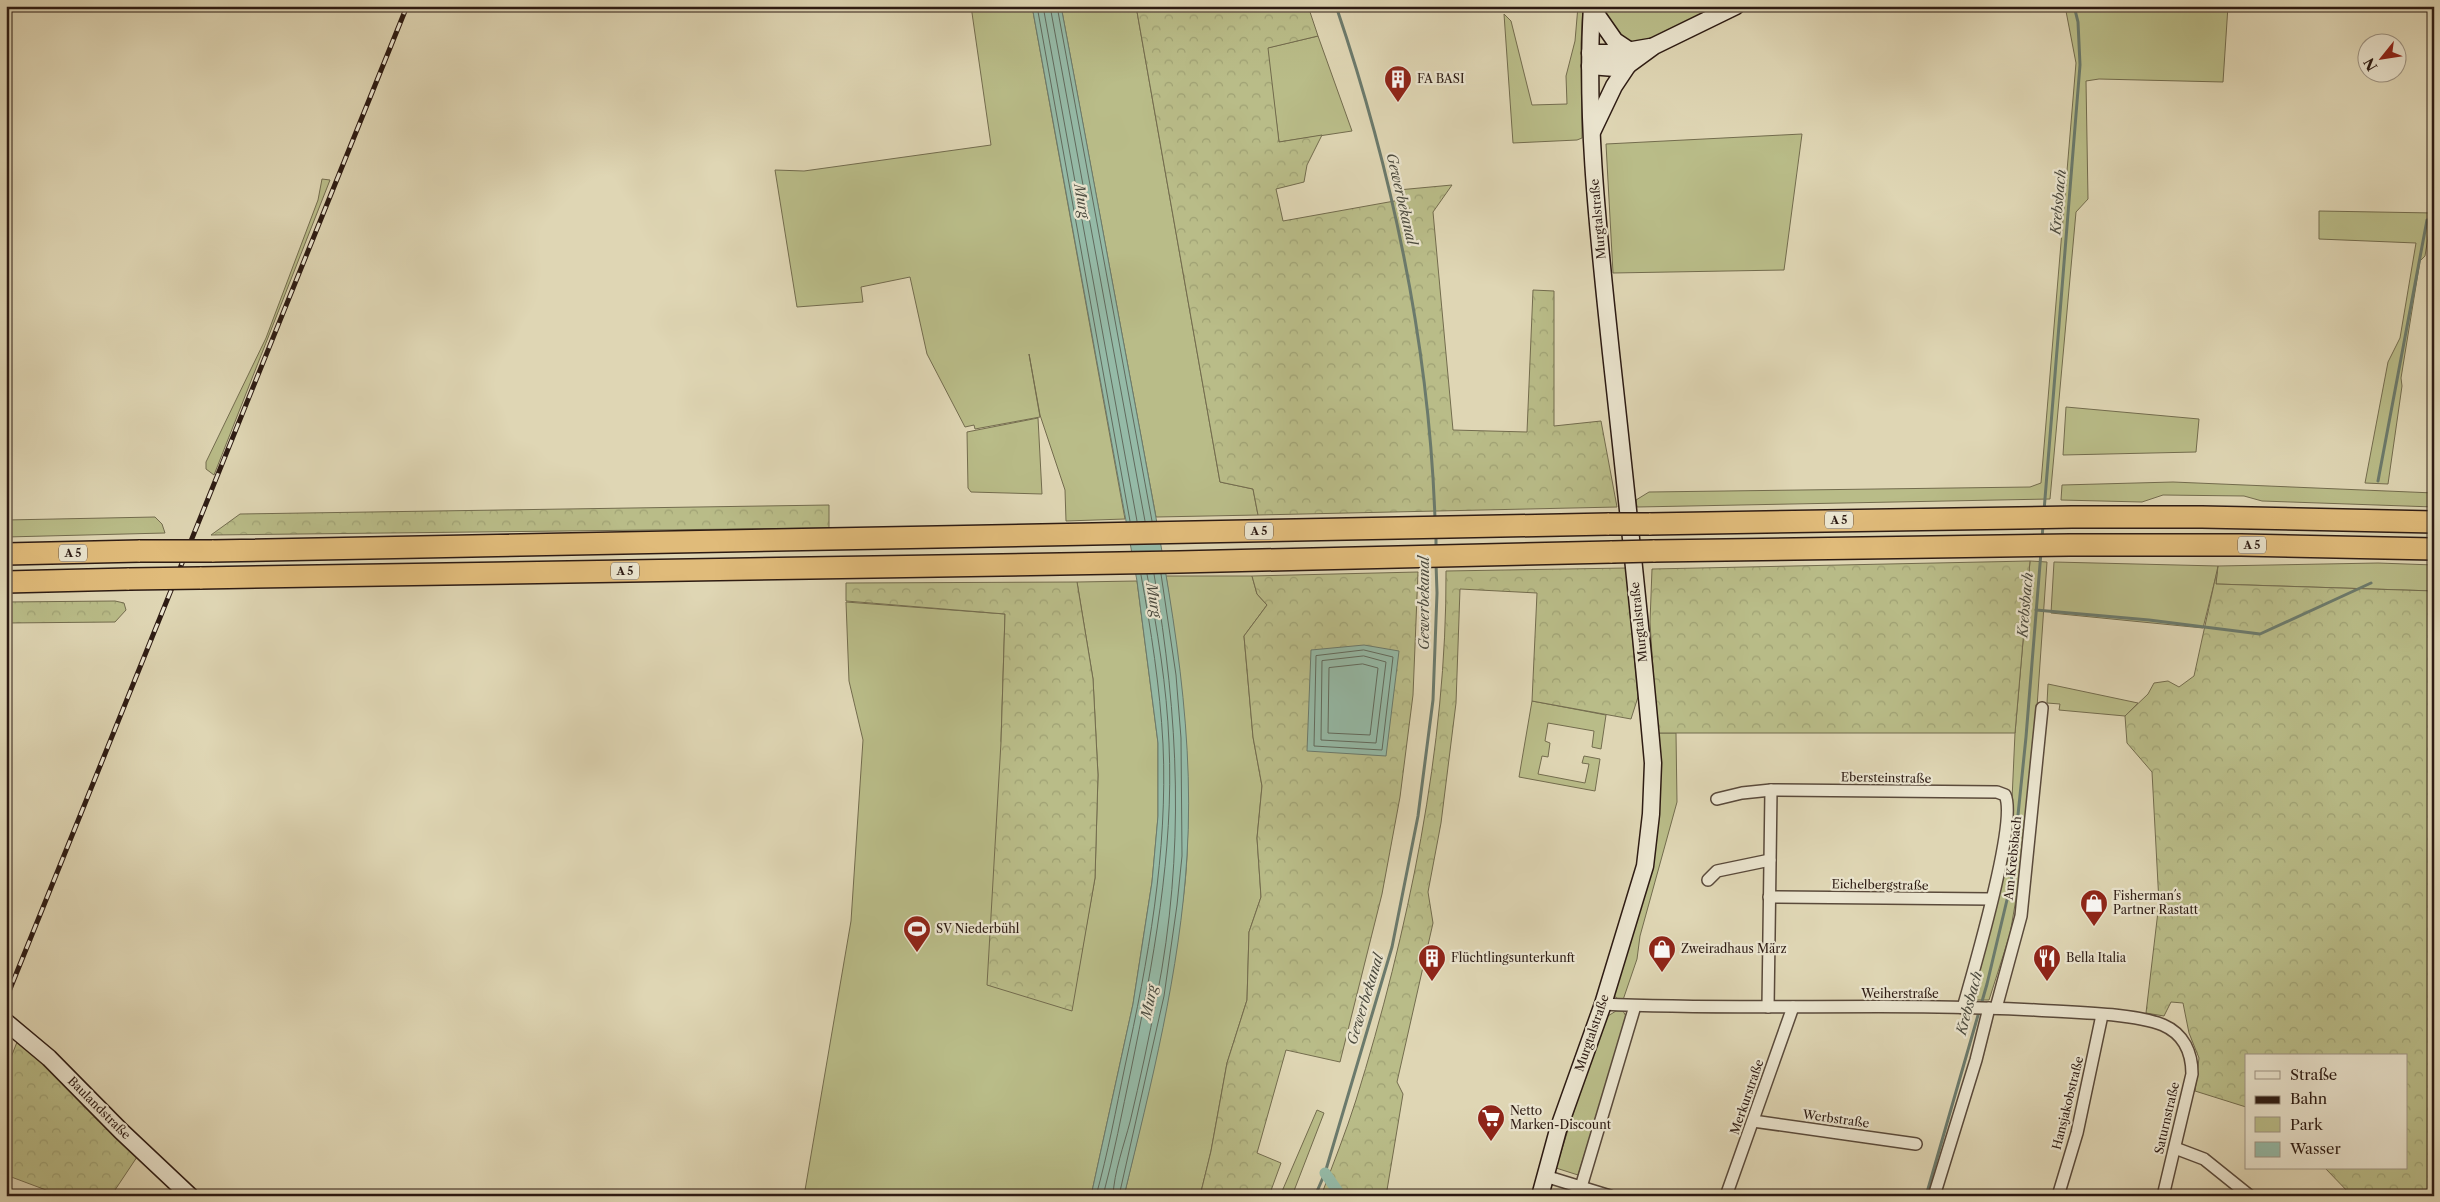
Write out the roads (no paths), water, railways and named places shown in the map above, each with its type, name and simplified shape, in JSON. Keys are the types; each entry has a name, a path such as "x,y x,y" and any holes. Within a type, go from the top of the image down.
{"highway":[{"name":"A 5","path":"6,554 2030,518 2202,517 2434,522"},
{"name":"A 5","path":"6,582 2029,545 2241,545 2434,548"}],"main road":[{"path":"1590,60 1616,68 1629,58 1736,6"},
{"path":"1592,7 1629,58"},
{"name":"Murgtalstraße","path":"1540,1196 1558,1130 1603,1004 1645,866 1651,814 1653,763 1601,258 1592,134 1590,60 1592,7"},
{"path":"1592,134 1629,58"},
{"name":"Baulandstraße","path":"6,1022 49,1058 121,1131 190,1196"}],"street":[{"name":"Am Krebsbach","path":"1934,1196 1976,1060 1986,1008 2021,916 2042,708"},
{"name":"Ebersteinstraße","path":"1717,799 1742,793 1771,790 2002,793 2008,800 2006,823 2002,854 1991,899"},
{"path":"1768,1006 1771,790"},
{"path":"1708,880 1717,871 1770,860"},
{"name":"Eichelbergstraße","path":"1769,897 1991,899"},
{"path":"1963,1008 1991,899"},
{"name":"Weiherstraße","path":"1603,1004 1635,1006 1986,1008 2102,1016 2144,1020 2164,1026 2180,1037 2187,1047"},
{"path":"1581,1187 1635,1006"},
{"name":"Merkurstraße","path":"1726,1196 1793,1007"},
{"name":"Hansjakobstraße","path":"2058,1196 2076,1133 2102,1016"},
{"name":"Saturnstraße","path":"2164,1196 2192,1074 2192,1060 2187,1047"},
{"name":"Werbstraße","path":"1753,1121 1916,1144"},
{"path":"2175,1148 2204,1159 2250,1196"},
{"path":"1545,1176 1610,1196"}],"water":[{"name":"Murg","path":"1032,6 1061,6 1160,540 1177,645 1183,698 1189,803 1187,856 1178,942 1163,1028 1124,1196 1091,1196 1133,1004 1152,882 1158,816 1158,743 1137,581"},
{"path":"1364,645 1399,651 1386,756 1307,751 1311,650"}],"waterway":[{"name":"Gewerbekanal","path":"1336,6 1374,131 1404,259 1425,389 1435,519"},
{"name":"Krebsbach","path":"2044,511 2080,65 2078,22 2074,6"},
{"path":"2378,481 2427,220 2434,220"},
{"name":"Krebsbach","path":"2042,539 2043,525"},
{"name":"Gewerbekanal","path":"1436,535 1436,549"},
{"name":"Krebsbach","path":"1926,1196 1987,984 2011,883 2026,737 2041,552"},
{"name":"Gewerbekanal","path":"1315,1196 1325,1173 1392,947 1418,816 1433,700 1437,593 1436,563"},
{"path":"2036,610 2149,620 2260,634 2371,583"},
{"path":"1325,1173 1341,1196"}],"railway":[{"path":"6,999 407,6"}],"place":[{"name":"FA BASI","path":"1398,103"},
{"name":"Fisherman´s Partner Rastatt","path":"2094,927"},
{"name":"SV Niederbühl","path":"917,953"},
{"name":"Zweiradhaus März","path":"1662,973"},
{"name":"Flüchtlingsunterkunft","path":"1432,982"},
{"name":"Bella Italia","path":"2047,982"},
{"name":"Netto Marken-Discount","path":"1491,1142"}]}
